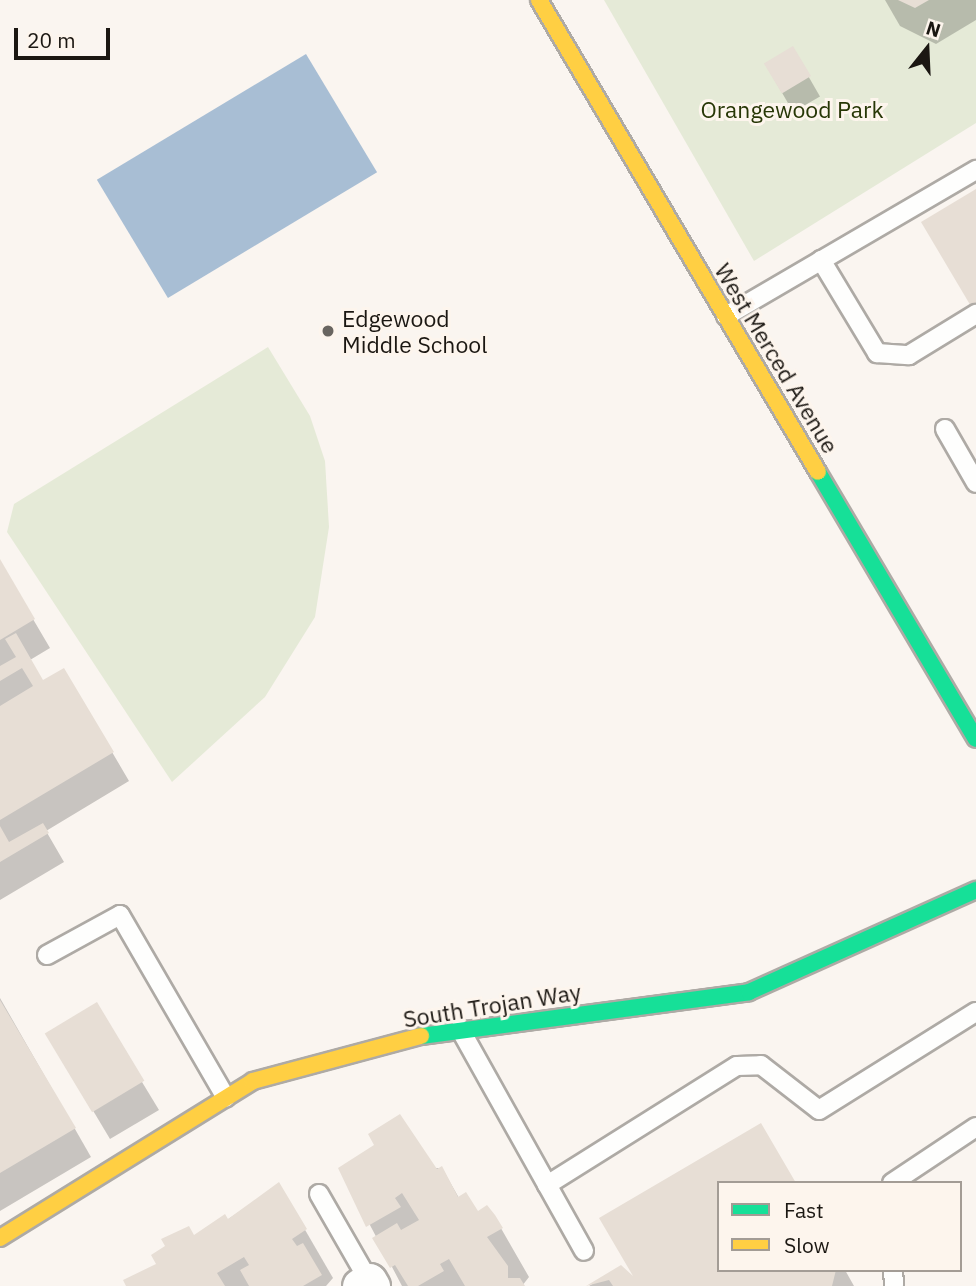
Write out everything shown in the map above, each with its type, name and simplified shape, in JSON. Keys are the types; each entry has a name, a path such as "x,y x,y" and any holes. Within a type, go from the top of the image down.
{"street":[{"name":"West Merced Avenue","path":"539,0 976,738"},
{"name":"South Trojan Way","path":"0,1238 253,1081 460,1029 749,992 976,890"}],"lane":[{"path":"726,316 976,170"},
{"path":"821,260 877,353 909,355 976,314"},
{"path":"945,429 976,483"},
{"path":"47,955 120,915 226,1098"},
{"path":"547,1185 737,1066 761,1065 819,1110 976,1012"},
{"path":"460,1029 584,1251"},
{"path":"895,1181 976,1127"},
{"path":"319,1194 367,1284"}],"green space":[{"name":"Orangewood Park","path":"604,0 976,0 976,123 754,261"},
{"path":"268,347 310,416 325,461 329,527 315,617 265,697 172,782 7,532 14,504"}],"water":[{"path":"306,54 377,172 168,298 97,180"}],"building":[{"path":"898,0 929,0 915,8"},
{"path":"793,46 811,76 782,94 764,64"},
{"path":"976,189 976,306 972,308 921,222"},
{"path":"0,559 35,619 0,640"},
{"path":"16,633 43,680 64,668 114,752 0,820 0,706 33,686 22,668 0,681 0,666 16,657 5,639"},
{"path":"43,823 49,833 0,862 0,826 9,842"},
{"path":"0,1000 76,1128 0,1173"},
{"path":"97,1002 144,1081 92,1112 45,1033"},
{"path":"400,1114 437,1169 442,1166 458,1197 466,1192 478,1211 487,1205 495,1215 503,1228 487,1237 508,1266 508,1278 520,1278 525,1286 465,1286 449,1259 440,1264 444,1271 418,1286 408,1286 395,1265 390,1268 372,1238 397,1223 401,1230 419,1220 402,1193 395,1198 401,1207 366,1227 338,1168 374,1145 368,1134"},
{"path":"761,1123 795,1181 717,1181 717,1272 836,1272 832,1286 613,1286 609,1280 586,1286 621,1265 633,1276 599,1218"},
{"path":"279,1182 307,1229 292,1239 297,1246 303,1243 322,1275 303,1286 249,1286 240,1270 249,1265 244,1257 217,1273 225,1286 126,1286 123,1280 156,1264 151,1255 165,1246 161,1239 189,1226 194,1235 225,1214 228,1219"}],"traffic: fast":[{"path":"818,472 976,739"},
{"path":"421,1036 749,992 976,890"}],"traffic: slow":[{"path":"539,0 818,472"},
{"path":"0,1238 253,1081 421,1036"}],"place":[{"name":"Edgewood Middle School","path":"328,331"}]}
